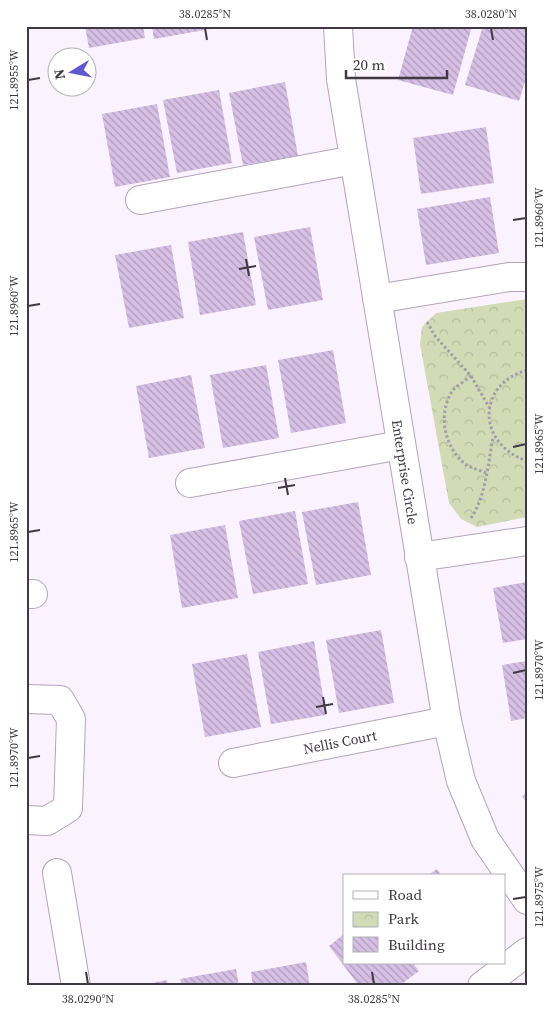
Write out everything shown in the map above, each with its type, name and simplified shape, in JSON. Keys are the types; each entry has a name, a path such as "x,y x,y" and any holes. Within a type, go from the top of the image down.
{"street":[{"name":"Enterprise Circle","path":"338,26 341,79 447,721 461,782 485,839 527,900"},
{"path":"140,200 354,160"},
{"path":"377,299 509,277 527,278"},
{"path":"190,483 401,445"},
{"path":"419,557 527,541"},
{"path":"26,699 60,700 71,719 68,808 47,820 26,820"},
{"name":"Nellis Court","path":"233,763 447,721"},
{"path":"57,873 76,986"},
{"path":"482,986 527,952"}],"path":[{"path":"422,292 428,326 471,376 490,407"},
{"path":"527,370 514,374 503,381 494,393 490,407 489,422 494,437 502,448 514,457 527,461"},
{"path":"471,376 453,390 445,410 444,428 450,445 465,464 486,473"},
{"path":"455,552 461,531 475,511 494,437"}],"green space":[{"path":"527,299 527,517 477,527 461,519 449,503 420,344 422,327 436,313"}],"building":[{"path":"85,26 143,26 145,38 89,48"},
{"path":"152,26 209,26 210,29 154,39"},
{"path":"413,26 472,26 453,95 398,80"},
{"path":"483,26 527,26 527,75 519,101 465,85"},
{"path":"285,82 298,156 243,165 229,93"},
{"path":"219,90 232,163 177,173 163,100"},
{"path":"157,104 170,177 115,187 102,114"},
{"path":"486,127 494,183 421,194 413,138"},
{"path":"490,197 499,253 426,265 417,209"},
{"path":"310,227 323,300 268,310 254,237"},
{"path":"243,232 256,305 200,315 188,242"},
{"path":"171,245 184,318 129,328 115,255"},
{"path":"333,350 346,423 291,433 278,360"},
{"path":"266,365 279,438 223,448 210,375"},
{"path":"191,375 205,448 149,458 136,386"},
{"path":"358,502 371,575 316,585 302,512"},
{"path":"295,511 308,584 253,594 239,521"},
{"path":"225,525 238,598 182,608 170,535"},
{"path":"527,582 527,639 503,643 493,588"},
{"path":"381,630 394,703 339,713 326,640"},
{"path":"314,641 326,715 271,724 258,652"},
{"path":"247,654 261,727 205,737 192,664"},
{"path":"527,661 527,718 511,721 502,665"},
{"path":"527,793 527,804 522,796"},
{"path":"437,869 441,874 430,874"},
{"path":"343,935 343,964 414,964 419,971 399,986 359,986 329,946"},
{"path":"306,962 310,986 253,986 251,972"},
{"path":"236,969 239,986 182,986 180,979"},
{"path":"167,980 168,986 142,986 142,985"}]}
